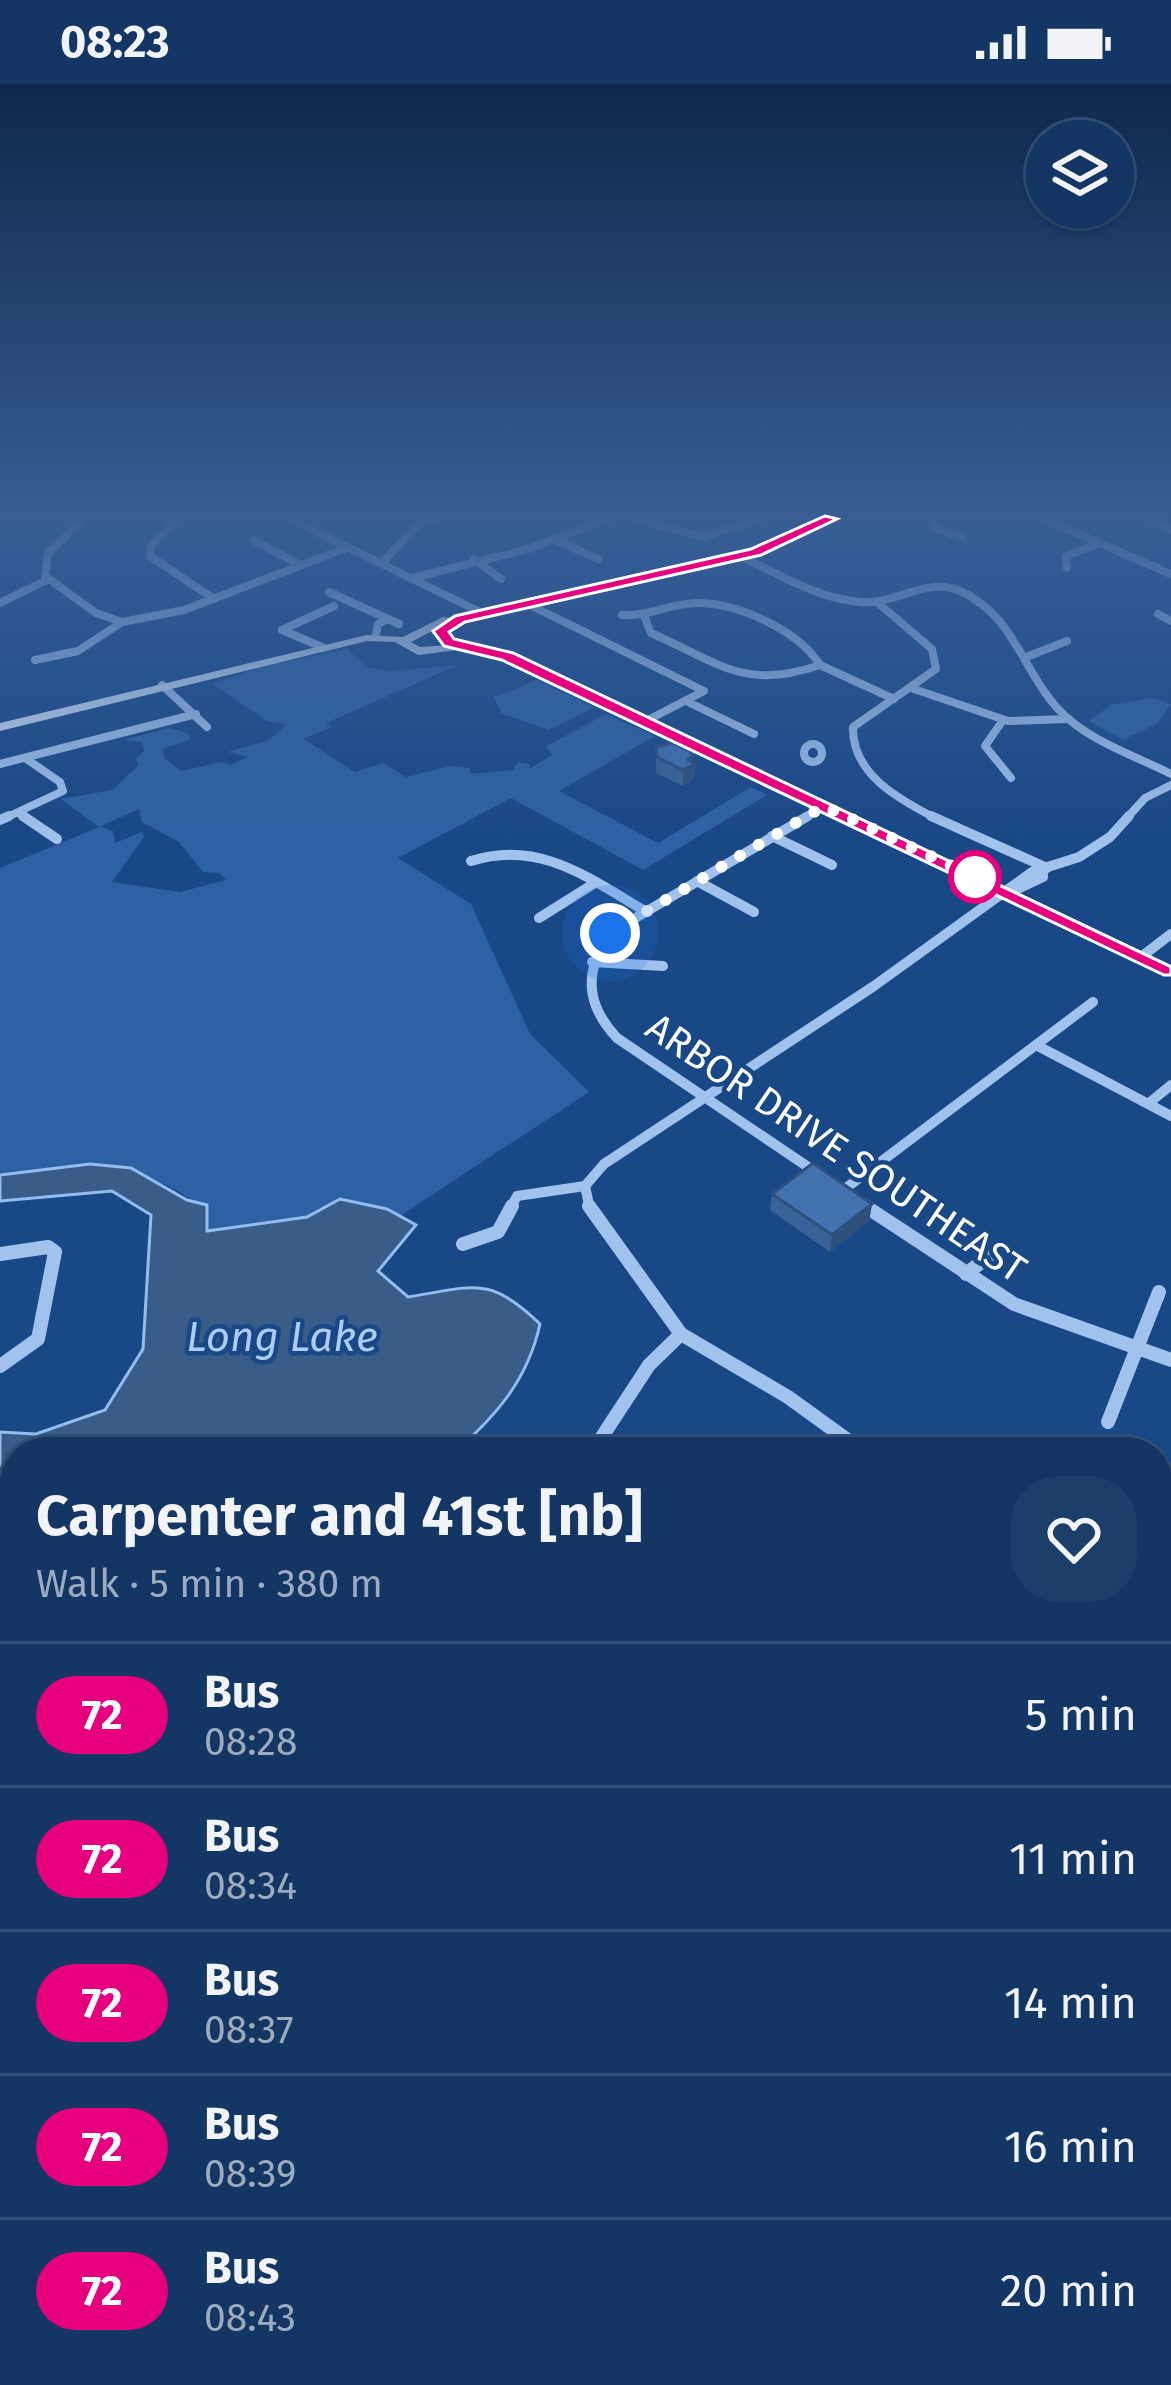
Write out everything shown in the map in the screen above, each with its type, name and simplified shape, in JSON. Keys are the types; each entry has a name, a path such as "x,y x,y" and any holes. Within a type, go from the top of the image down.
{"street":[{"path":"35,660 78,651 115,626"},
{"path":"290,626 282,630 324,646 412,635 432,626"},
{"path":"376,634 377,626"},
{"path":"441,642 444,626"},
{"path":"573,626 704,692 646,721"},
{"path":"648,626 651,633 756,679 782,678 820,665"},
{"path":"765,626 810,646 820,665 894,700"},
{"path":"905,626 932,649 936,669 853,727 853,751 890,793 1045,870"},
{"path":"1007,626 1029,656 1039,681 1069,719 1171,774"},
{"path":"0,727 376,634 412,635 501,654 1171,971"},
{"path":"412,635 411,650 441,642"},
{"path":"1029,656 1067,640"},
{"path":"162,685 206,727"},
{"path":"914,688 1000,723 1035,725 1069,719"},
{"path":"686,701 754,734"},
{"path":"0,764 196,714"},
{"path":"1000,723 985,746 1011,778"},
{"path":"825,752 853,751"},
{"path":"0,820 63,788 25,758"},
{"path":"843,1437 803,1407 681,1334 604,1231 585,1200 585,1186 604,1164 1010,893 1024,891 1045,870 1110,837 1145,798 1171,785"},
{"path":"663,966 592,962 610,933 824,806"},
{"path":"19,813 57,839"},
{"path":"772,836 832,865"},
{"path":"471,861 521,849 543,854 645,911"},
{"path":"697,881 754,912"},
{"path":"539,918 595,884"},
{"path":"1141,957 1171,934"},
{"name":"ARBOR DRIVE SOUTHEAST","path":"592,962 589,995 601,1023 705,1098 1013,1304 1171,1360"},
{"path":"842,1191 1093,1002"},
{"path":"1036,1045 1171,1116"},
{"path":"1149,1103 1171,1085"},
{"path":"463,1244 498,1232 517,1196 585,1186"},
{"path":"0,1254 48,1247 55,1252 38,1339 0,1366"},
{"path":"967,1274 998,1249"},
{"path":"1108,1422 1159,1292"},
{"path":"602,1437 649,1365 681,1334"}],"shaded area":[{"path":"347,649 367,667 388,671 458,665 326,723 331,727 303,739 355,772 383,763 406,777 449,766 470,768 470,774 513,770 518,762 530,764 529,769 552,755 546,746 606,714 655,736 559,791 658,843 751,787 767,795 643,870 511,798 398,858 471,904 530,1034 589,1092 400,1216 340,1199 307,1217 206,1231 207,1205 126,1171 84,1168 0,1175 0,868 99,827 61,799 112,790 139,765 135,759 144,751 142,742 123,740 169,728 188,733 191,739 163,749 164,758 181,771 221,762 230,765 248,757 228,752 269,740 287,724 267,721 213,684 259,667","holes":["139,809 142,822 179,842 203,872 219,873 226,880 180,892 112,882 144,837 142,832 115,843 113,831 101,826"]},
{"path":"537,680 594,707 549,730 501,713 494,697"},
{"path":"1152,698 1171,704 1158,723 1123,740 1089,721 1111,705"}],"water":[{"name":"Long Lake","path":"90,1164 131,1168 187,1200 207,1205 207,1231 307,1217 340,1199 387,1209 416,1225 378,1271 408,1297 479,1288 507,1297 540,1324 535,1344 509,1395 471,1437 0,1437 0,1432 36,1434 105,1410 143,1349 151,1215 112,1191 0,1201 0,1175"}],"building":[{"path":"672,743 688,750 693,755 688,760 695,764 683,770 657,757 656,747"},
{"path":"813,1163 872,1204 832,1235 772,1194"}],"bus line":[{"name":"72","path":"444,626 441,631 449,642 508,657 1171,971"}],"route":[{"path":"610,933 824,806 975,877"}]}
